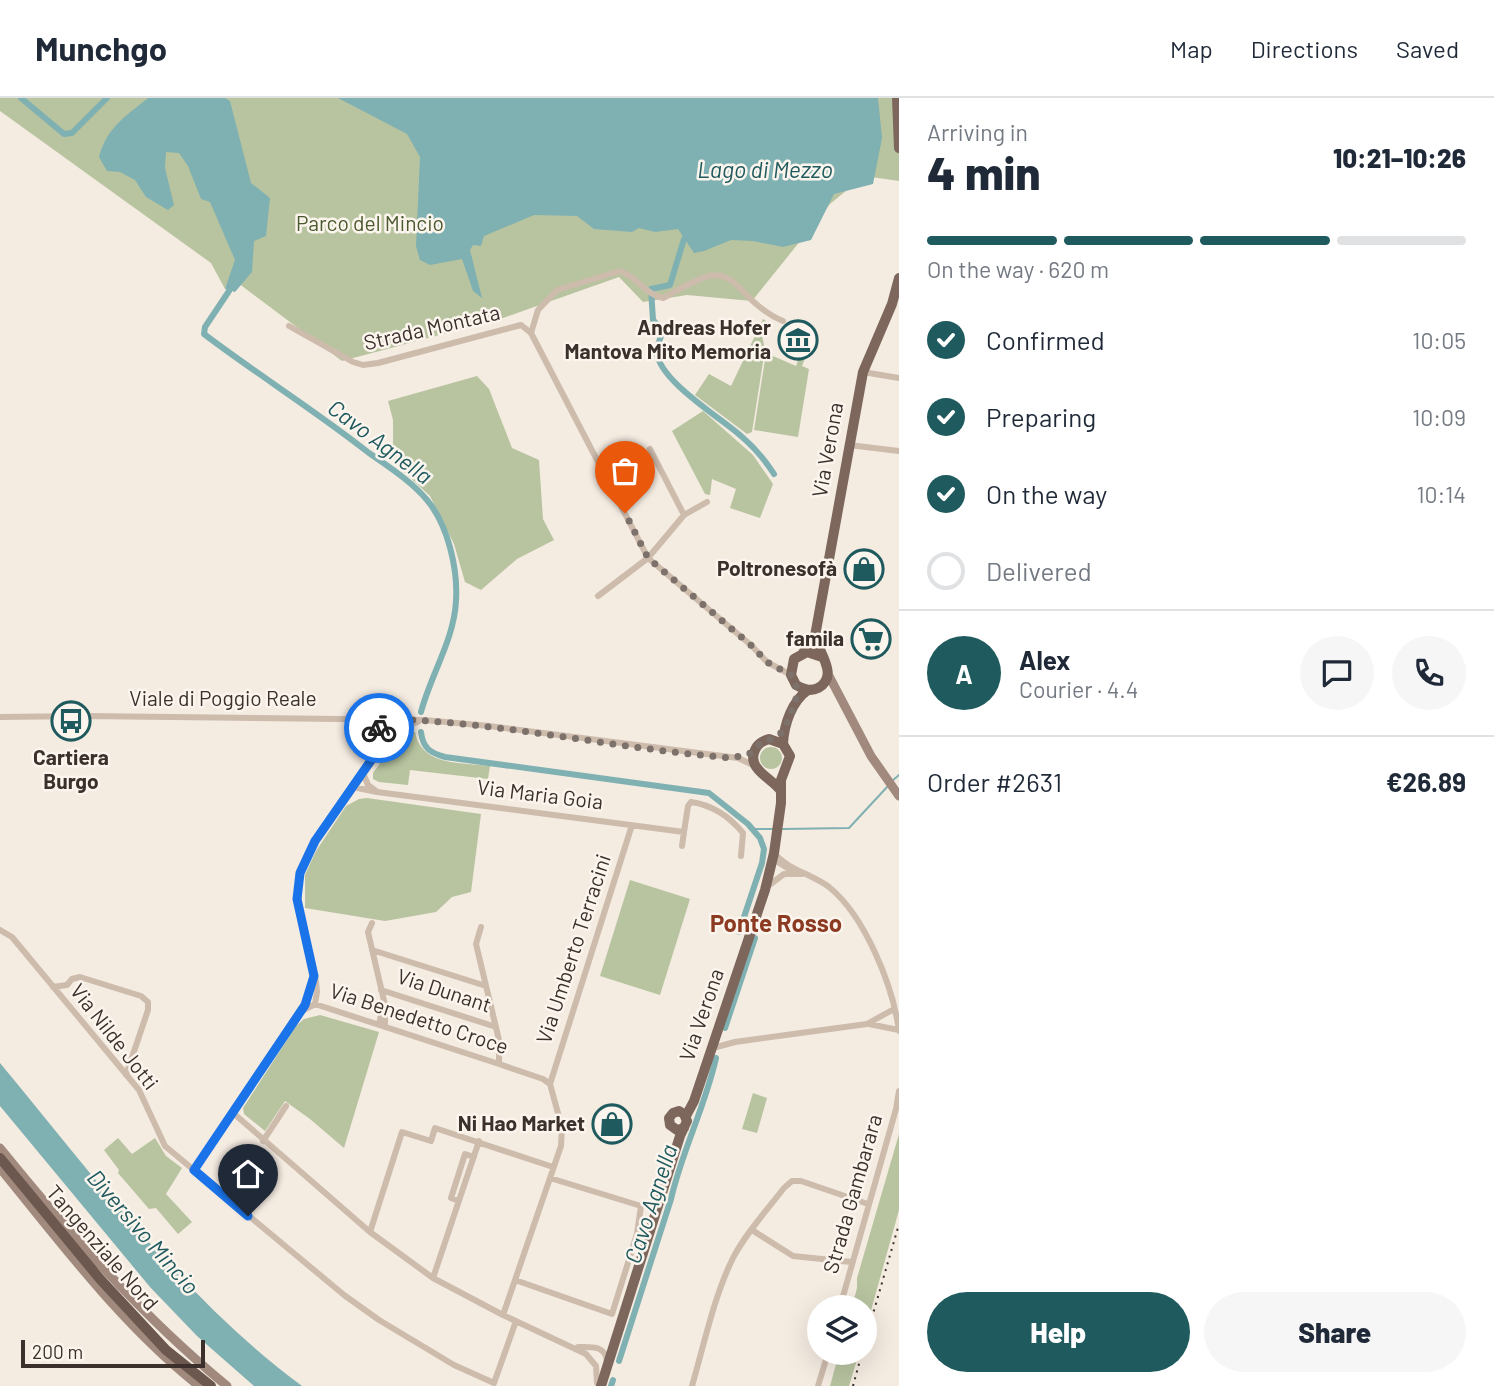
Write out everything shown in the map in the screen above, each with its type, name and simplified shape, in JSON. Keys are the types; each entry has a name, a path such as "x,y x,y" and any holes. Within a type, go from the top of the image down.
{"highway":[{"name":"Tangenziale Nord","path":"0,1158 100,1279 166,1350 212,1386"}],"main road":[{"path":"897,98 899,148"},
{"name":"Via Verona","path":"803,653 815,636 863,372 892,304 899,278"},
{"name":"Via Verona","path":"815,636 822,657"},
{"path":"783,744 785,728 796,700 791,665 794,659 803,653 816,653 826,662 828,674 871,756 897,793"},
{"path":"796,700 825,682 828,674"},
{"path":"793,680 812,689 830,691 841,699"},
{"path":"781,791 755,766 753,757 763,741 772,739 785,728"},
{"path":"768,776 783,772 790,756 783,744 772,739"},
{"name":"Via Verona","path":"598,1385 625,1313 687,1124 683,1114 685,1107 696,1089 711,1050 765,890 774,856 783,772"},
{"name":"Via Verona","path":"675,1156 675,1140 669,1118 673,1113 683,1114"},
{"path":"671,1127 677,1130 684,1128"},
{"path":"0,1148 151,1319 227,1386"},
{"path":"0,1168 123,1315 200,1386"},
{"name":"Via Verona","path":"598,1385 620,1311 631,1290"}],"street":[{"name":"Strada Montata","path":"289,326 353,362 363,365 378,363 521,325 531,333 538,310 557,290 620,271 629,274 651,293 663,298 706,276 716,275 731,280 747,292 752,301 783,321"},
{"path":"531,333 648,558 752,646 767,662 793,680"},
{"path":"863,372 899,379"},
{"path":"849,445 899,451"},
{"path":"650,449 684,515"},
{"path":"598,596 648,558 684,515 707,502"},
{"path":"775,666 794,659"},
{"name":"Viale di Poggio Reale","path":"0,718 99,716 424,720 738,758 755,766"},
{"path":"361,718 377,733"},
{"path":"374,756 377,733 387,719"},
{"path":"387,719 390,737"},
{"path":"315,1004 317,992 297,899 300,873 311,848 374,756 390,737 406,725 424,720"},
{"path":"738,758 755,750"},
{"path":"363,773 368,785 377,792"},
{"name":"Via Maria Goia","path":"353,786 377,792 684,832"},
{"path":"682,846 688,806 691,802 717,810 743,833 741,856"},
{"name":"Via Umberto Terracini","path":"550,1084 632,825"},
{"path":"711,1050 736,1042 867,1024 899,1030 880,968 857,919 844,901 827,886 774,856"},
{"path":"765,890 778,876 800,873"},
{"path":"372,923 368,932 384,998 382,1026"},
{"path":"481,927 476,944 499,1040 499,1064"},
{"name":"Via Nilde Jotti","path":"0,930 12,937 127,1074 139,1090 165,1146 344,1294 379,1320 454,1365 494,1383 516,1321"},
{"path":"372,950 486,986"},
{"path":"194,1170 302,1011 314,976"},
{"path":"53,987 66,985 79,977 141,996 148,1002 148,1010 127,1074"},
{"path":"312,984 312,1002 315,1004"},
{"path":"64,1001 66,985"},
{"name":"Via Dunant","path":"381,990 496,1027"},
{"path":"302,1011 315,1004"},
{"name":"Via Benedetto Croce","path":"315,1004 499,1064 550,1084"},
{"path":"867,1024 894,1009"},
{"path":"719,1027 724,1035 736,1042"},
{"path":"503,1315 563,1133 550,1084"},
{"name":"Strada Gambarara","path":"843,1295 899,1091"},
{"path":"263,1141 286,1106"},
{"path":"232,1112 370,1232 433,1278 503,1315 576,1347 591,1358 596,1366 598,1385"},
{"path":"370,1232 402,1132 431,1141 435,1128 554,1167"},
{"path":"433,1278 479,1142"},
{"path":"550,1178 657,1211"},
{"path":"692,1386 733,1258 784,1188 792,1181 801,1181 867,1204"},
{"path":"515,1280 612,1314 637,1234 641,1206"},
{"path":"752,1230 793,1256 851,1262"},
{"name":"Via Verona","path":"606,1359 625,1313"},
{"path":"576,1347 602,1346 611,1340"},
{"path":"588,1347 601,1349 606,1359"},
{"path":"591,1358 606,1359"},
{"path":"818,1386 824,1365"}],"green space":[{"name":"Parco del Mincio","path":"0,98 899,98 899,181 864,176 830,204 752,301 687,295 643,302 619,277 503,318 342,361 230,277 225,289 211,263 0,111"},
{"path":"763,319 766,321 762,336 765,349 752,432 747,434 695,395 709,374 731,386"},
{"path":"804,344 810,345 802,366 809,369 798,437 754,430 766,353 796,366"},
{"path":"477,376 489,389 512,448 539,460 543,519 554,540 517,559 481,590 465,582 454,544 430,496 393,462 393,420 388,401"},
{"path":"703,411 753,455 773,484 760,518 730,508 736,489 712,479 710,495 705,494 672,431"},
{"path":"415,732 419,743 434,757 455,763 490,766 488,779 410,770 408,785 373,779 373,773 399,737"},
{"path":"771,747 779,750 782,758 779,766 771,769 763,766 760,758 763,750"},
{"path":"367,798 481,814 471,892 452,897 436,912 385,921 305,908 305,875 316,851 346,806"},
{"path":"630,880 690,899 660,995 600,976"},
{"path":"320,1015 379,1032 344,1148 285,1101 265,1131 244,1114 243,1108 296,1026 304,1019"},
{"path":"753,1093 767,1098 757,1133 742,1129"},
{"path":"899,1134 899,1210 875,1295 855,1295 857,1278"},
{"path":"118,1138 132,1154 155,1138 166,1156 182,1168 166,1194 192,1222 178,1234 156,1208 149,1209 118,1173 119,1170 104,1150"},
{"path":"836,1365 855,1365 849,1386 830,1386"}],"water":[{"path":"148,98 225,98 230,101 251,183 270,198 266,236 254,241 252,272 235,292 225,289 235,260 210,202 201,199 188,166 179,153 166,152 165,168 174,205 168,210 146,197 135,180 120,172 107,171 99,157 112,130"},
{"name":"Lago di Mezzo","path":"338,98 878,98 882,138 873,184 834,194 811,240 783,247 731,240 694,253 678,229 655,232 639,228 632,232 594,229 577,216 534,215 484,236 481,246 473,245 470,250 482,298 473,291 462,259 430,265 420,260 416,246 420,157 407,134"},
{"path":"0,1063 105,1192 179,1275 259,1351 302,1386 254,1386 197,1336 150,1287 0,1106"}],"waterway":[{"path":"21,98 64,134 72,133 107,98"},
{"path":"684,239 670,285 651,289 653,320 663,330 657,349 660,363 692,398 750,445 774,474"},
{"name":"Cavo Agnella","path":"229,291 205,327 204,334 407,480 427,500 441,522 453,562 456,601 447,643 421,712"},
{"name":"Cavo Agnella","path":"421,732 428,749 445,757 709,793 748,824 760,838 764,849 762,863 739,932"},
{"path":"892,781 899,775"},
{"path":"783,829 849,828 888,786"},
{"path":"752,829 774,829"},
{"name":"Cavo Agnella","path":"725,1028 755,938"},
{"name":"Cavo Agnella","path":"619,1361 716,1058"},
{"name":"Cavo Agnella","path":"611,1386 613,1380"}],"railway":[{"path":"877,1300 899,1224"},
{"path":"853,1386 859,1365"}],"way so far":[{"path":"379,728 387,719 424,720 732,758 749,754 763,741 777,736 785,728 796,700 796,685 791,675 767,662 752,646 648,558 625,513"}],"place":[{"name":"Andreas Hofer Mantova Mito Memoria","path":"798,340"},
{"name":"Poltronesofà","path":"864,569"},
{"name":"famila","path":"871,639"},
{"name":"Cartiera Burgo","path":"71,721"},
{"name":"Ni Hao Market","path":"612,1124"}],"district":[{"name":"Ponte Rosso","path":"776,924"}],"route":[{"path":"248,1216 194,1170 305,1005 314,976 297,899 300,873 315,841 374,756 379,728"}],"water label":[{"name":"Diversivo Mincio","path":"143,1232"}]}
